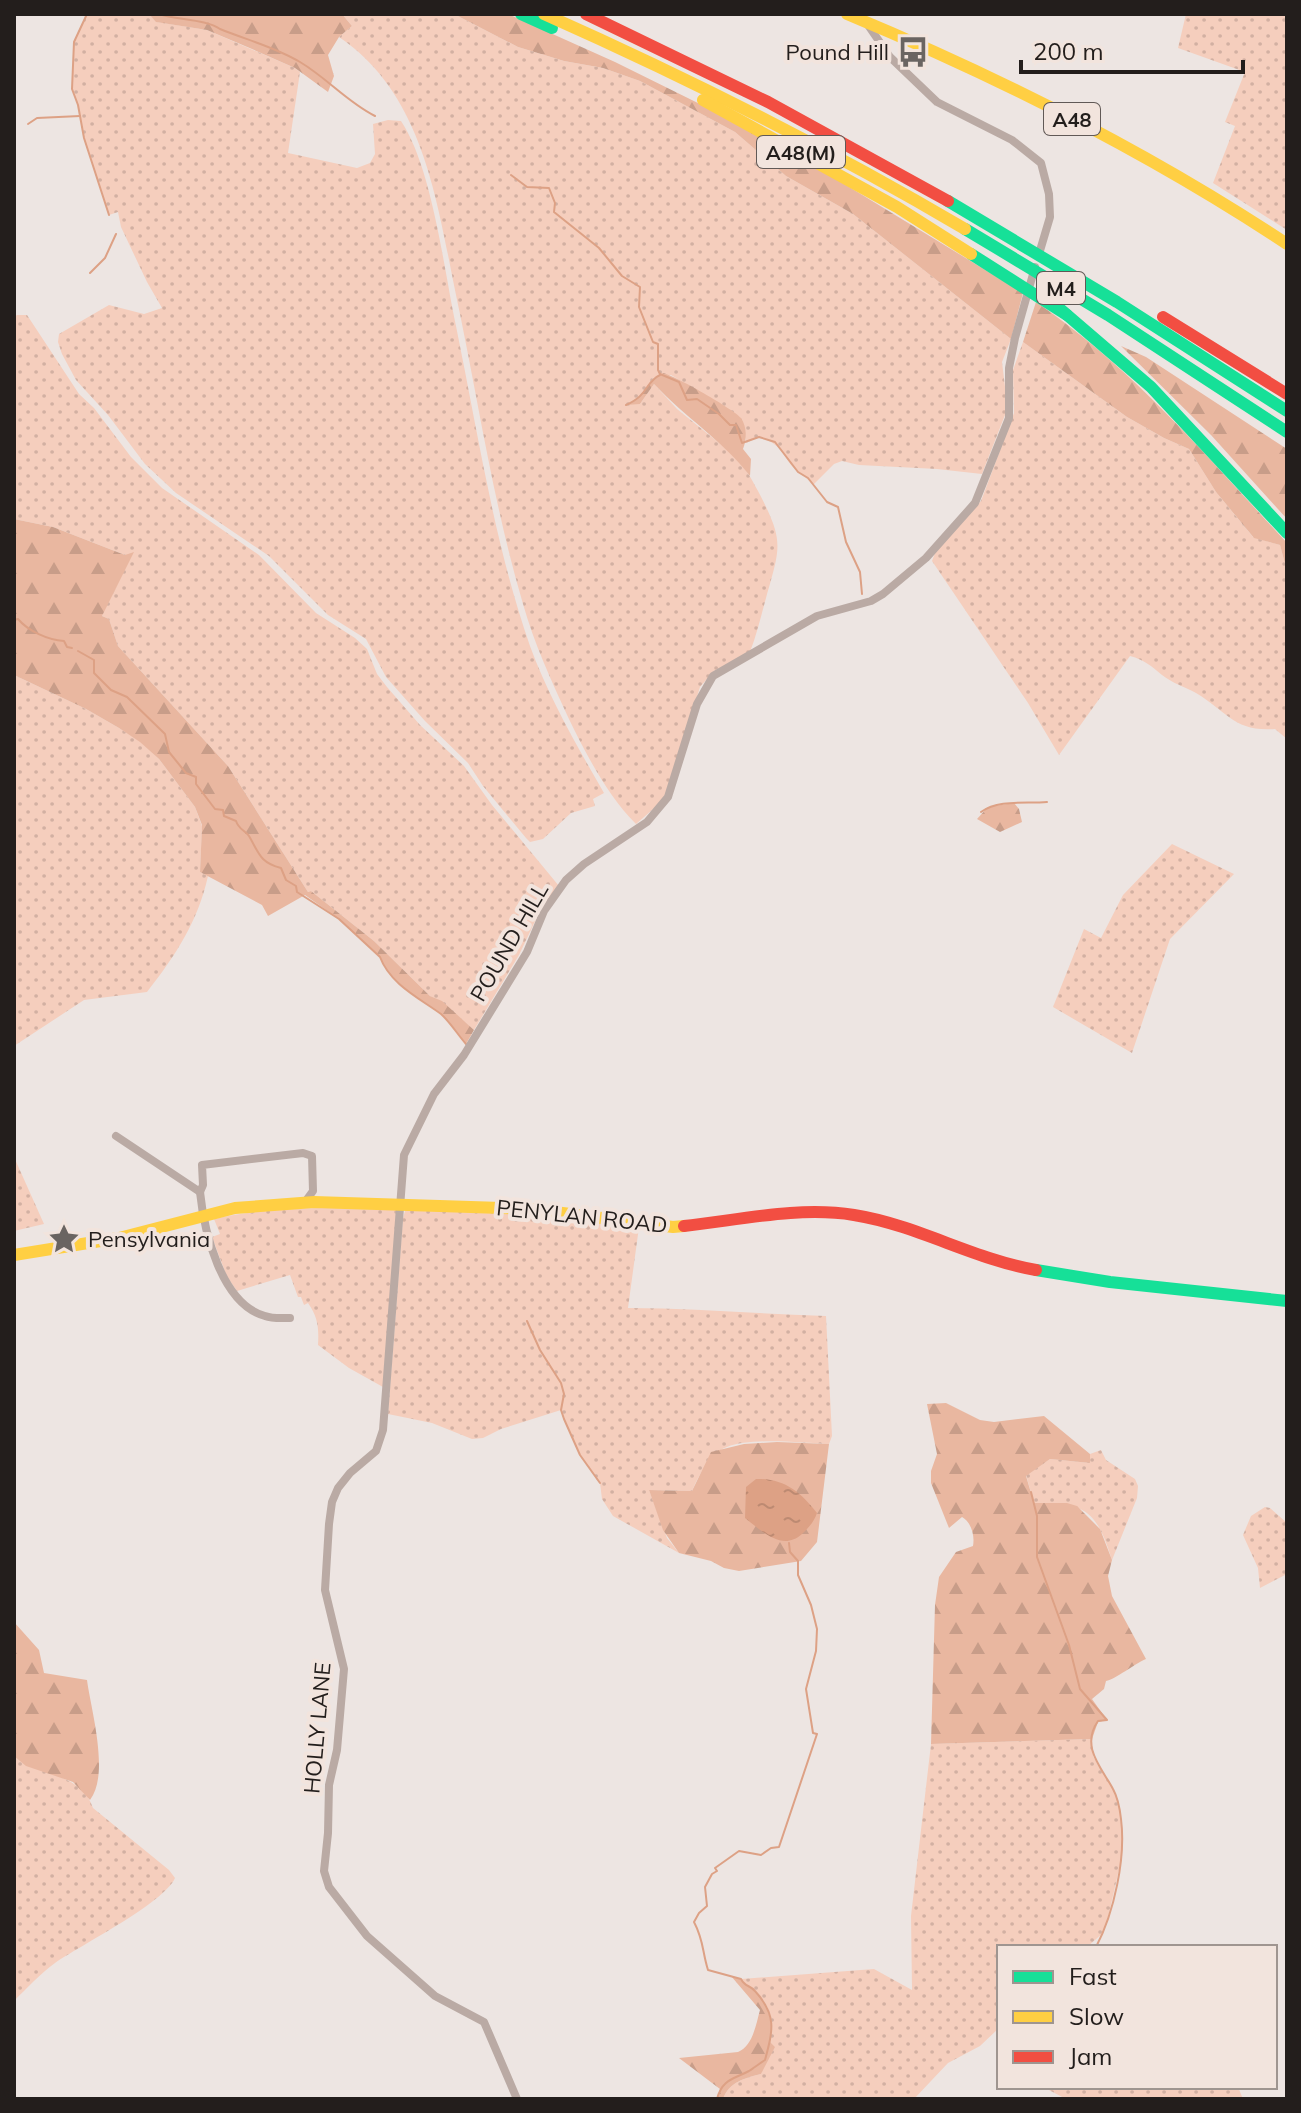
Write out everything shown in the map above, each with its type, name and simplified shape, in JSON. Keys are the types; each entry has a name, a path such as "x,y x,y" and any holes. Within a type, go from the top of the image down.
{"main road":[{"name":"A48(M)","path":"521,14 667,81 839,172 1067,315"},
{"name":"M4","path":"544,14 691,81 830,153 1016,260 1287,432"},
{"name":"M4","path":"586,14 837,137 989,223 1287,411"},
{"name":"A48","path":"847,14 1042,102 1183,179 1287,244"},
{"name":"A48(M)","path":"837,137 896,161 990,213 1287,394"},
{"name":"A48(M)","path":"830,153 880,189 1016,276 1067,315 1151,387 1287,533"},
{"path":"1207,358 1287,401"},
{"name":"PENYLAN ROAD","path":"14,1255 119,1238 235,1208 304,1202 531,1209 673,1227 822,1211 887,1222 1019,1267 1110,1282 1287,1301"}],"street":[{"name":"POUND HILL","path":"400,1205 404,1155 434,1094 464,1055 527,952 544,911 566,880 584,864 647,822 668,797 697,704 713,676 817,616 871,601 926,558 975,503 1009,418 1009,368 1015,338 1050,217 1049,194 1041,163 1012,140 937,102 890,57 865,21"},
{"path":"116,1136 200,1192"},
{"path":"290,1318 263,1316 242,1302 230,1289 202,1217 202,1165 303,1153 312,1156 313,1191 304,1202"},
{"name":"HOLLY LANE","path":"400,1205 383,1430 376,1451 338,1488 332,1502 329,1524 325,1590 344,1669 337,1750 329,1785 324,1871 329,1887 367,1936 435,1996 484,2022 517,2099"}],"shaded area":[{"path":"87,14 149,14 157,22 207,30 295,68 300,72 288,153 357,168 370,163 375,154 373,124 401,121 412,141 429,191 488,488 517,607 546,684 604,793 593,799 595,806 571,813 543,839 530,842 526,838 468,763 386,677 366,639 328,615 269,556 176,493 145,464 108,415 76,380 62,354 59,334 109,305 144,314 162,308 121,227 118,212 109,215 84,138 72,89 74,42"},
{"path":"342,14 454,14 518,47 564,61 603,68 640,81 735,132 786,176 853,214 1011,339 1002,362 1005,415 982,474 859,465 842,461 834,464 813,485 774,444 759,437 746,443 745,434 707,397 671,375 653,378 639,399 627,404 640,404 654,384 677,409 734,455 766,508 777,543 775,566 750,652 714,671 700,687 668,791 659,804 636,824 606,787 590,759 532,633 503,528 433,188 408,119 390,88 368,61 339,37 352,26"},
{"path":"1186,14 1287,14 1287,230 1213,183 1235,126 1225,122 1245,72 1178,48"},
{"path":"27,315 79,394 94,408 131,457 162,488 259,555 316,613 367,649 377,674 387,687 420,725 464,766 559,886 539,913 519,955 474,1030 442,1002 430,996 374,941 311,891 308,892 228,766 118,646 109,619 102,616 125,555 53,527 14,519 14,317"},
{"path":"1023,342 1127,417 1189,449 1216,492 1253,537 1280,545 1287,571 1287,739 1275,729 1240,724 1196,693 1170,680 1144,661 1130,656 1059,755 1028,703 932,561 935,553 981,501 1014,413 1013,370"},
{"path":"14,675 119,728 140,741 159,759 195,807 202,826 200,872 208,876 185,937 147,992 84,1000 14,1046"},
{"path":"1172,844 1234,874 1170,939 1132,1053 1053,1007 1084,929 1101,938 1123,895"},
{"path":"14,1157 44,1224 14,1231"},
{"path":"397,1208 383,1387 349,1368 318,1345 314,1313 308,1303 304,1305 298,1297 290,1275 237,1291 227,1277 212,1237 220,1234 214,1219 259,1211"},
{"path":"406,1208 501,1211 639,1227 628,1308 826,1316 832,1436 829,1444 777,1441 737,1444 721,1450 710,1459 692,1491 649,1490 667,1538 679,1553 613,1516 602,1499 600,1483 580,1455 561,1410 483,1438 472,1439 432,1423 388,1414"},
{"path":"1101,1450 1106,1460 1135,1479 1138,1486 1137,1498 1112,1560 1100,1530 1086,1512 1065,1505 1034,1503 1026,1475 1050,1459 1090,1463 1090,1454"},
{"path":"1265,1507 1287,1523 1287,1574 1260,1588 1258,1568 1243,1535 1251,1516"},
{"path":"1092,1739 1093,1756 1118,1800 1123,1838 1122,1856 1103,1933 1089,1945 997,1945 997,2030 980,2046 948,2063 914,2099 723,2099 733,2085 761,2074 772,2030 769,2010 763,2000 741,1979 874,1969 912,1990 911,1916 931,1744"},
{"path":"14,1756 79,1788 93,1808 175,1878 168,1888 139,1911 55,1963 14,2001"},
{"path":"1047,2089 1239,2089 1243,2099 1066,2099"}],"green space":[{"path":"149,14 342,14 352,26 339,37 328,55 334,76 328,92 295,68 252,49 207,30 156,22"},
{"path":"454,14 508,14 710,109 823,171 1023,293 1011,339 853,214 786,176 735,132 640,81 603,68 564,61 518,47"},
{"path":"1036,302 1105,356 1198,447 1287,543 1287,571 1280,545 1254,538 1216,492 1189,449 1127,417 1023,342"},
{"path":"1121,346 1146,357 1287,449 1287,519 1211,435"},
{"path":"663,373 704,393 741,418 746,433 743,449 751,459 750,476 654,384 640,404 626,405 639,397"},
{"path":"14,519 53,527 125,555 134,552 102,616 109,619 118,646 228,766 308,892 311,891 374,941 430,996 442,1001 474,1030 466,1044 441,1014 398,983 380,957 339,919 305,895 268,916 262,905 200,872 202,825 195,807 159,759 119,728 14,675"},
{"path":"1014,803 1022,822 1000,832 977,819 988,807"},
{"path":"946,1403 980,1420 994,1422 1044,1416 1090,1454 1090,1463 1050,1459 1026,1476 1034,1503 1077,1506 1100,1529 1112,1560 1108,1576 1112,1596 1146,1659 1106,1681 1104,1689 1092,1699 1107,1720 1098,1722 1092,1739 931,1744 935,1605 939,1577 956,1552 973,1546 973,1533 965,1519 962,1517 949,1528 931,1483 931,1471 937,1454 927,1404"},
{"path":"744,1444 829,1444 817,1542 801,1561 739,1571 679,1553 663,1530 649,1490 692,1491 711,1452"},
{"path":"14,1622 39,1650 44,1673 87,1680 99,1759 96,1789 90,1800 73,1782 26,1766 14,1756"},
{"path":"731,1976 741,1979 764,2003 771,2021 770,2042 775,2047 761,2074 738,2082 729,2088 723,2099 717,2099 720,2089 679,2058 738,2052 747,2045 760,2010"}],"water":[{"path":"756,1479 783,1484 811,1505 817,1513 802,1534 787,1541 772,1538 745,1518 746,1487"}],"waterway":[{"path":"87,14 74,42 72,89 109,215"},
{"path":"159,14 207,23 281,52 310,68 375,116"},
{"path":"28,124 37,118 80,116"},
{"path":"511,175 527,187 549,188 555,203 554,212 599,248 622,276 640,287 639,307 653,342 658,344 660,374 679,382 687,400 697,399 730,425 736,425 742,443 759,437 775,442 827,502 838,507 846,542 860,572 862,594"},
{"path":"90,273 105,258 116,234"},
{"path":"626,405 639,397 660,375"},
{"path":"14,620 18,619 39,634 64,641 67,647 72,648"},
{"path":"78,651 94,660 94,673 111,690 127,697 165,734 169,752 186,773 196,777 196,784 215,809 223,810 224,816 236,821 264,860 281,868 286,880 296,886 297,892 339,919 380,957 398,983 441,1014 466,1044"},
{"path":"981,812 1004,804 1047,802"},
{"path":"527,1321 540,1350 561,1383 564,1394 561,1410 580,1455 600,1483"},
{"path":"1031,1492 1037,1516 1037,1557 1069,1645 1080,1689 1107,1720 1098,1721 1091,1740 1095,1757 1117,1800 1122,1851 1113,1902 1097,1945"},
{"path":"717,2099 725,2083 765,2060 770,2040 770,2015 762,2000 741,1979 708,1970 694,1922 707,1906 705,1887 717,1871 715,1868 739,1851 761,1855 779,1847 817,1734 813,1733 806,1689 816,1651 817,1629 798,1575 798,1561 790,1552 789,1543"}],"traffic: fast":[{"path":"521,14 552,28"},
{"path":"948,201 1117,302 1287,411"},
{"path":"965,229 1108,315 1287,432"},
{"path":"971,254 1067,315"},
{"path":"1059,308 1151,387 1287,533"},
{"path":"1036,1270 1110,1282 1287,1301"}],"traffic: slow":[{"path":"544,14 758,116 965,229"},
{"path":"847,14 1073,118 1181,178 1287,244"},
{"path":"703,100 897,207 971,254"},
{"path":"14,1255 119,1238 235,1208 314,1202 531,1209 684,1226"}],"traffic: jam":[{"path":"586,14 768,102 948,201"},
{"path":"1163,317 1287,394"},
{"path":"684,1226 791,1213 854,1215 900,1226 990,1258 1036,1270"}],"place":[{"name":"Pound Hill","path":"913,52"},
{"name":"Pensylvania","path":"64,1239"}]}
